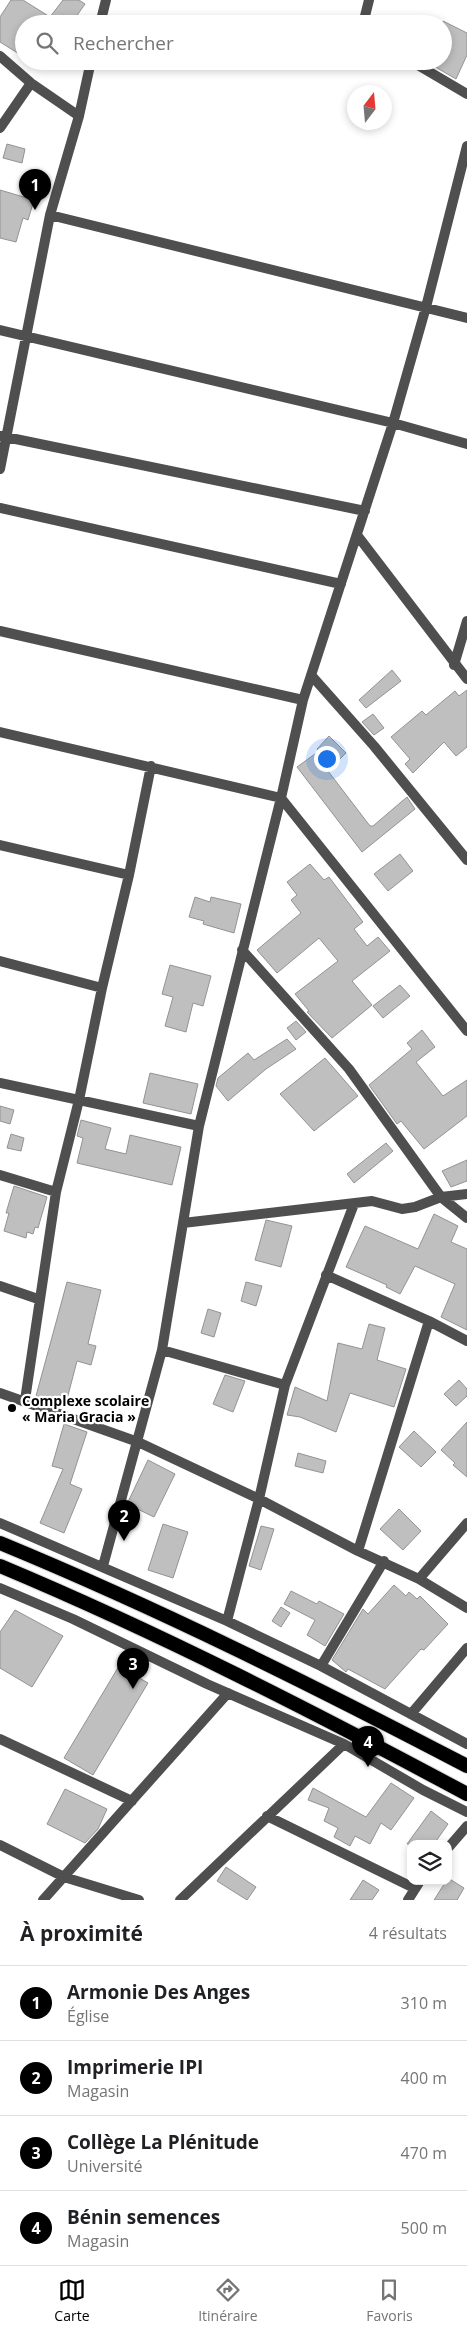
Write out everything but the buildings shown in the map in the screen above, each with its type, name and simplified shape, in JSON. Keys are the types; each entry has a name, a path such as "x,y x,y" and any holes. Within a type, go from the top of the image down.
{"highway":[{"path":"0,1543 94,1582 228,1645 467,1766"},
{"path":"0,1566 83,1601 218,1664 467,1794"}],"street":[{"path":"102,15 106,0"},
{"path":"366,15 369,0"},
{"path":"0,56 15,69"},
{"path":"17,70 79,116"},
{"path":"0,469 3,436 50,215 79,116 89,70"},
{"path":"426,70 467,94"},
{"path":"0,128 32,83"},
{"path":"103,1566 162,1350 198,1126 281,798 303,700 393,423 426,307 467,146"},
{"path":"50,215 467,318"},
{"path":"0,330 393,423 467,444"},
{"path":"3,436 365,511"},
{"path":"0,508 342,584"},
{"path":"357,536 454,665 467,679"},
{"path":"454,665 467,621"},
{"path":"0,631 303,700"},
{"path":"311,675 374,746 467,860"},
{"path":"0,732 281,798 467,1032"},
{"path":"25,1400 38,1299 56,1192 79,1100 151,766"},
{"path":"0,844 129,875"},
{"path":"242,950 349,1069 442,1197 467,1218"},
{"path":"0,961 102,988"},
{"path":"0,1083 198,1126"},
{"path":"0,1175 56,1192"},
{"path":"182,1222 372,1201 402,1209 415,1207 442,1197 467,1194"},
{"path":"227,1621 259,1498 285,1385 354,1204"},
{"path":"326,1275 429,1321 467,1341"},
{"path":"0,1286 38,1299"},
{"path":"358,1551 429,1321"},
{"path":"162,1350 285,1385"},
{"path":"0,1393 25,1400 138,1442 259,1498 358,1551 384,1561 419,1579 467,1608"},
{"path":"0,1523 227,1621 321,1666 467,1744"},
{"path":"419,1579 467,1523"},
{"path":"321,1666 384,1561"},
{"path":"0,1588 73,1619 228,1693 344,1744 423,1790 467,1812"},
{"path":"411,1714 467,1648"},
{"path":"43,1900 228,1693"},
{"path":"0,1739 132,1801"},
{"path":"180,1900 344,1744"},
{"path":"267,1816 407,1880"},
{"path":"452,1843 467,1826"},
{"path":"0,1845 64,1878 139,1900"},
{"path":"408,1900 417,1885"}],"place":[{"name":"Armonie Des Anges","path":"35,210"},
{"name":"Complexe scolaire « Maria Gracia »","path":"12,1408"},
{"name":"Imprimerie IPI","path":"124,1541"},
{"name":"Collège La Plénitude","path":"133,1689"},
{"name":"Bénin semences","path":"368,1767"}]}
